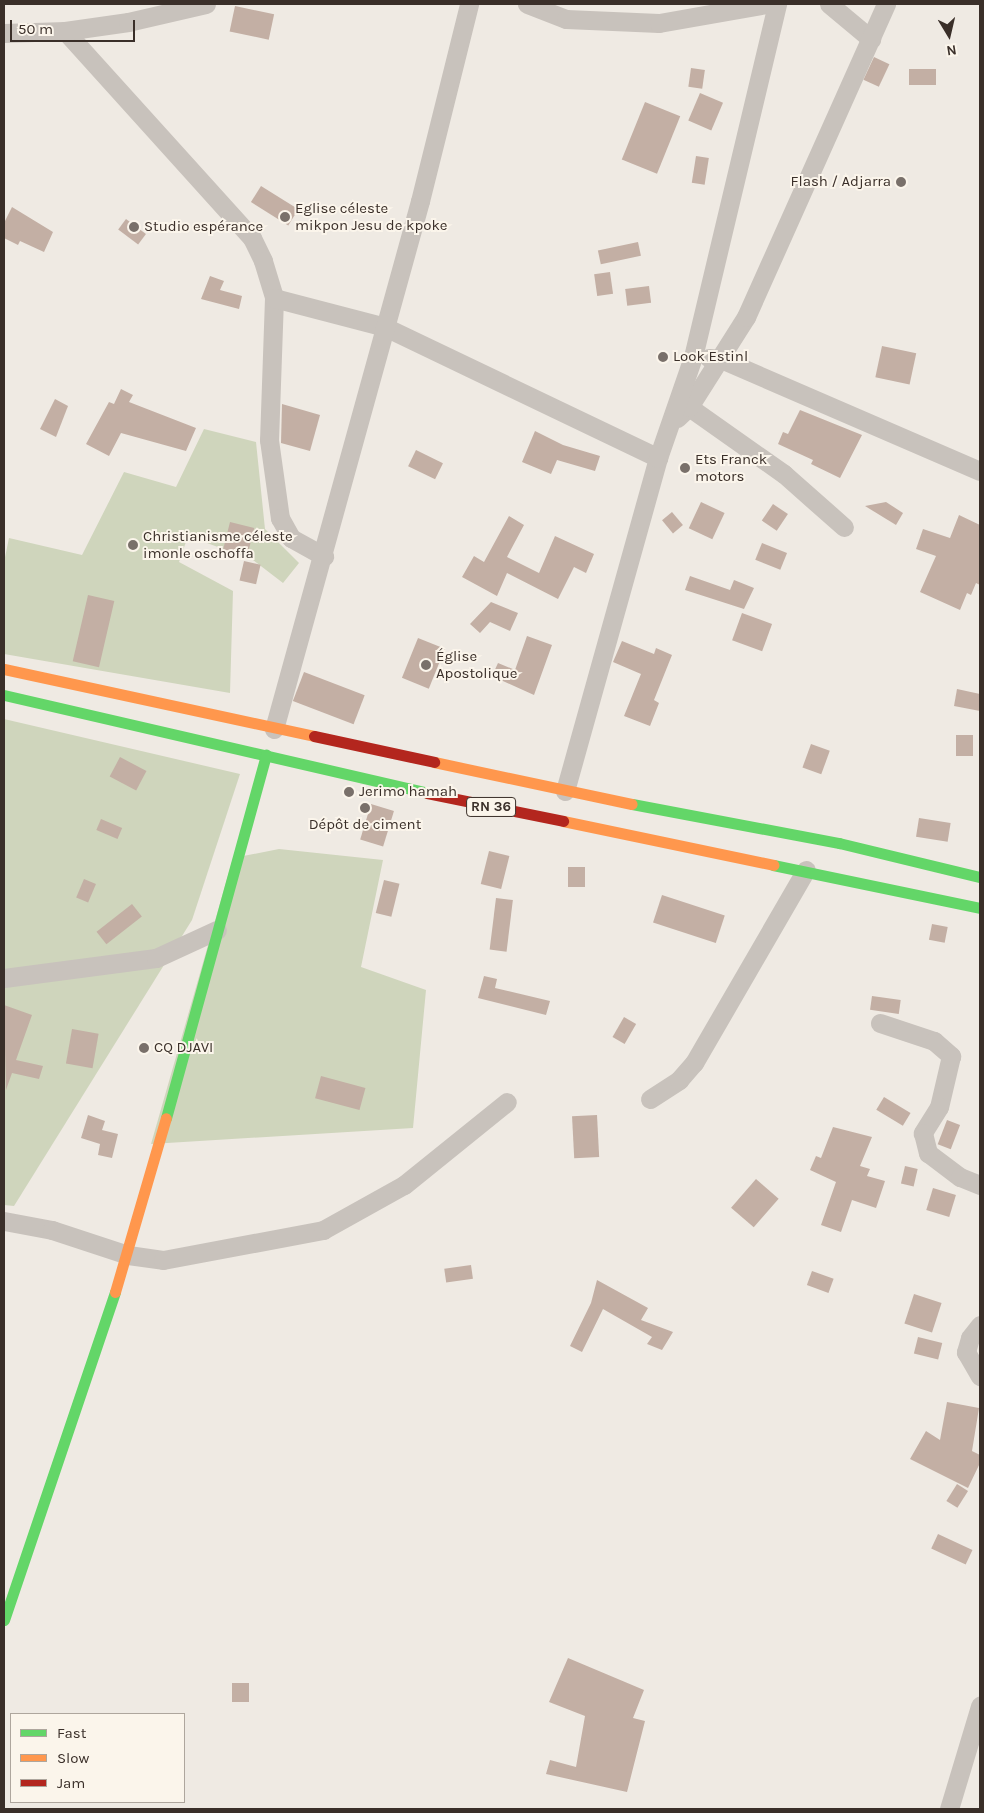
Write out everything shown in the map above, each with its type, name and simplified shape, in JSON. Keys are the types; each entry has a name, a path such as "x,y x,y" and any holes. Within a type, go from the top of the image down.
{"main road":[{"name":"RN 36","path":"4,669 564,791 840,843 980,877"},
{"name":"RN 36","path":"4,695 552,820 806,870 980,908"},
{"path":"4,1620 128,1255 266,754"}],"street":[{"path":"4,33 65,32 128,22 206,4"},
{"path":"527,4 566,18 659,23 766,4"},
{"path":"564,791 658,458 672,423 693,357 777,4"},
{"path":"829,4 870,39"},
{"path":"672,423 689,407 721,359 749,309 886,4"},
{"path":"274,729 324,556 385,327 464,7"},
{"path":"65,32 252,238 274,298 269,440 280,518 291,538 324,556"},
{"path":"274,298 385,327 658,458"},
{"path":"693,357 721,359 980,471"},
{"path":"689,407 784,474 844,527"},
{"path":"650,1099 679,1080 694,1063 806,870"},
{"path":"4,978 156,958 217,930"},
{"path":"880,1023 934,1042 951,1056 938,1107 923,1133 928,1153 960,1177 980,1185"},
{"path":"4,1221 52,1230 128,1255 163,1260 323,1230 404,1185 507,1102"},
{"path":"980,1325 970,1338 966,1352 980,1376"},
{"path":"949,1809 980,1706"}],"green space":[{"path":"204,429 256,442 265,529 299,563 283,583 253,560 188,536 179,562 233,591 230,693 4,654 4,562 9,538 82,555 124,472 176,487"},
{"path":"4,719 240,774 192,920 14,1206 4,1205"},
{"path":"279,849 383,860 361,967 426,990 413,1128 151,1144 233,858"}],"building":[{"path":"235,6 274,14 269,40 230,31"},
{"path":"874,57 889,64 879,87 863,80"},
{"path":"691,68 705,70 702,89 688,87"},
{"path":"909,69 936,69 936,85 909,85"},
{"path":"700,93 723,103 711,130 688,121"},
{"path":"645,102 680,116 657,174 622,159"},
{"path":"696,156 709,158 705,185 692,183"},
{"path":"261,186 298,209 288,225 251,202"},
{"path":"12,207 53,232 44,252 20,241 18,245 4,238 4,223"},
{"path":"126,219 146,234 138,244 118,229"},
{"path":"638,242 641,256 601,264 598,251"},
{"path":"610,272 613,294 597,296 594,274"},
{"path":"210,276 224,281 220,290 242,296 239,309 201,299"},
{"path":"649,286 651,303 627,306 625,289"},
{"path":"882,346 916,353 910,385 875,377"},
{"path":"121,389 133,395 129,402 196,428 186,451 121,433 109,456 86,444 109,402 114,404"},
{"path":"55,399 68,406 56,437 40,429"},
{"path":"282,404 320,415 310,451 281,443"},
{"path":"800,410 862,435 840,478 811,464 813,460 778,444 783,432 788,434"},
{"path":"535,431 563,445 600,456 595,471 557,460 551,474 522,462"},
{"path":"416,450 443,463 435,479 408,466"},
{"path":"701,502 725,513 712,539 689,528"},
{"path":"886,502 903,513 896,525 865,506"},
{"path":"773,504 788,514 777,531 762,521"},
{"path":"672,512 683,525 673,533 662,520"},
{"path":"959,515 980,525 980,585 976,583 971,595 967,593 960,610 920,592 936,556 916,549 923,529 950,538"},
{"path":"509,516 524,525 507,557 539,573 555,536 594,554 586,573 574,567 558,599 507,573 497,596 462,577 474,556 484,562"},
{"path":"230,522 254,528 247,555 223,549"},
{"path":"762,543 787,553 780,570 755,560"},
{"path":"244,561 261,565 256,584 240,580"},
{"path":"690,576 730,590 734,580 754,588 744,609 685,590"},
{"path":"88,595 114,601 99,667 73,661"},
{"path":"491,602 518,613 510,631 490,622 480,633 470,624"},
{"path":"742,613 772,624 762,651 732,640"},
{"path":"527,636 552,645 534,695 492,676 498,663 515,670"},
{"path":"418,638 445,649 429,689 402,678"},
{"path":"622,641 654,654 656,648 672,655 654,700 659,703 650,726 624,716 641,674 613,662"},
{"path":"304,672 365,695 354,724 293,701"},
{"path":"957,689 980,694 980,711 954,706"},
{"path":"956,735 973,735 973,756 956,756"},
{"path":"811,744 830,751 821,774 802,767"},
{"path":"120,757 146,771 136,791 110,776"},
{"path":"371,804 394,811 383,846 360,839"},
{"path":"919,818 951,823 948,842 916,837"},
{"path":"101,819 122,828 117,839 96,830"},
{"path":"489,851 509,856 501,889 481,884"},
{"path":"568,867 585,867 585,887 568,887"},
{"path":"84,879 96,884 88,902 76,897"},
{"path":"384,880 400,884 391,917 376,913"},
{"path":"662,895 725,915 716,943 653,923"},
{"path":"496,898 513,900 507,952 490,950"},
{"path":"132,904 142,917 106,944 97,932"},
{"path":"932,924 948,927 945,943 929,940"},
{"path":"484,976 497,979 495,988 550,1001 546,1015 478,998"},
{"path":"872,996 901,1000 899,1014 870,1010"},
{"path":"4,1005 32,1015 16,1060 43,1066 39,1079 12,1073 6,1090"},
{"path":"624,1017 636,1024 625,1044 613,1037"},
{"path":"72,1029 99,1034 93,1068 66,1063"},
{"path":"321,1076 365,1088 359,1110 315,1098"},
{"path":"884,1097 911,1113 903,1126 876,1110"},
{"path":"88,1115 105,1121 102,1130 118,1134 112,1158 98,1155 100,1144 81,1138"},
{"path":"597,1115 599,1157 574,1158 572,1116"},
{"path":"947,1120 960,1125 951,1149 938,1144"},
{"path":"833,1127 872,1137 860,1166 870,1169 867,1176 885,1181 876,1208 852,1200 841,1232 821,1225 836,1182 810,1170 816,1156 821,1158"},
{"path":"905,1166 918,1169 914,1186 901,1184"},
{"path":"756,1179 779,1199 754,1227 731,1208"},
{"path":"933,1188 956,1195 949,1217 926,1210"},
{"path":"471,1265 473,1279 446,1283 444,1269"},
{"path":"812,1271 834,1279 828,1293 807,1285"},
{"path":"597,1280 648,1308 641,1320 673,1332 662,1350 647,1344 652,1337 603,1309 582,1352 570,1346 591,1303"},
{"path":"914,1294 942,1303 932,1332 904,1323"},
{"path":"918,1337 942,1343 938,1360 914,1353"},
{"path":"947,1402 979,1408 972,1451 980,1455 980,1463 968,1488 910,1459 926,1431 940,1440"},
{"path":"957,1484 968,1491 957,1508 946,1501"},
{"path":"938,1534 972,1550 966,1565 931,1549"},
{"path":"568,1658 644,1690 633,1718 645,1721 627,1792 546,1774 550,1760 576,1767 585,1716 549,1702"},
{"path":"232,1683 249,1683 249,1702 232,1702"}],"traffic: fast":[{"path":"4,695 427,793"},
{"path":"166,1118 266,754"},
{"path":"632,804 839,843 980,877"},
{"path":"773,865 980,908"},
{"path":"4,1620 115,1292"}],"traffic: slow":[{"path":"4,669 314,736"},
{"path":"434,762 632,804"},
{"path":"563,821 773,865"},
{"path":"115,1292 166,1118"}],"traffic: jam":[{"path":"314,736 434,762"},
{"path":"427,793 563,821"}],"place":[{"name":"Flash / Adjarra","path":"901,182"},
{"name":"Eglise céleste mikpon Jesu de kpoke","path":"285,217"},
{"name":"Studio espérance","path":"134,227"},
{"name":"Look Estinl","path":"663,357"},
{"name":"Ets Franck motors","path":"685,468"},
{"name":"Christianisme céleste imonle oschoffa","path":"133,545"},
{"name":"Église Apostolique","path":"426,665"},
{"name":"Jerimo hamah","path":"349,792"},
{"name":"Dépôt de ciment","path":"365,808"},
{"name":"CQ DJAVI","path":"144,1048"}]}
